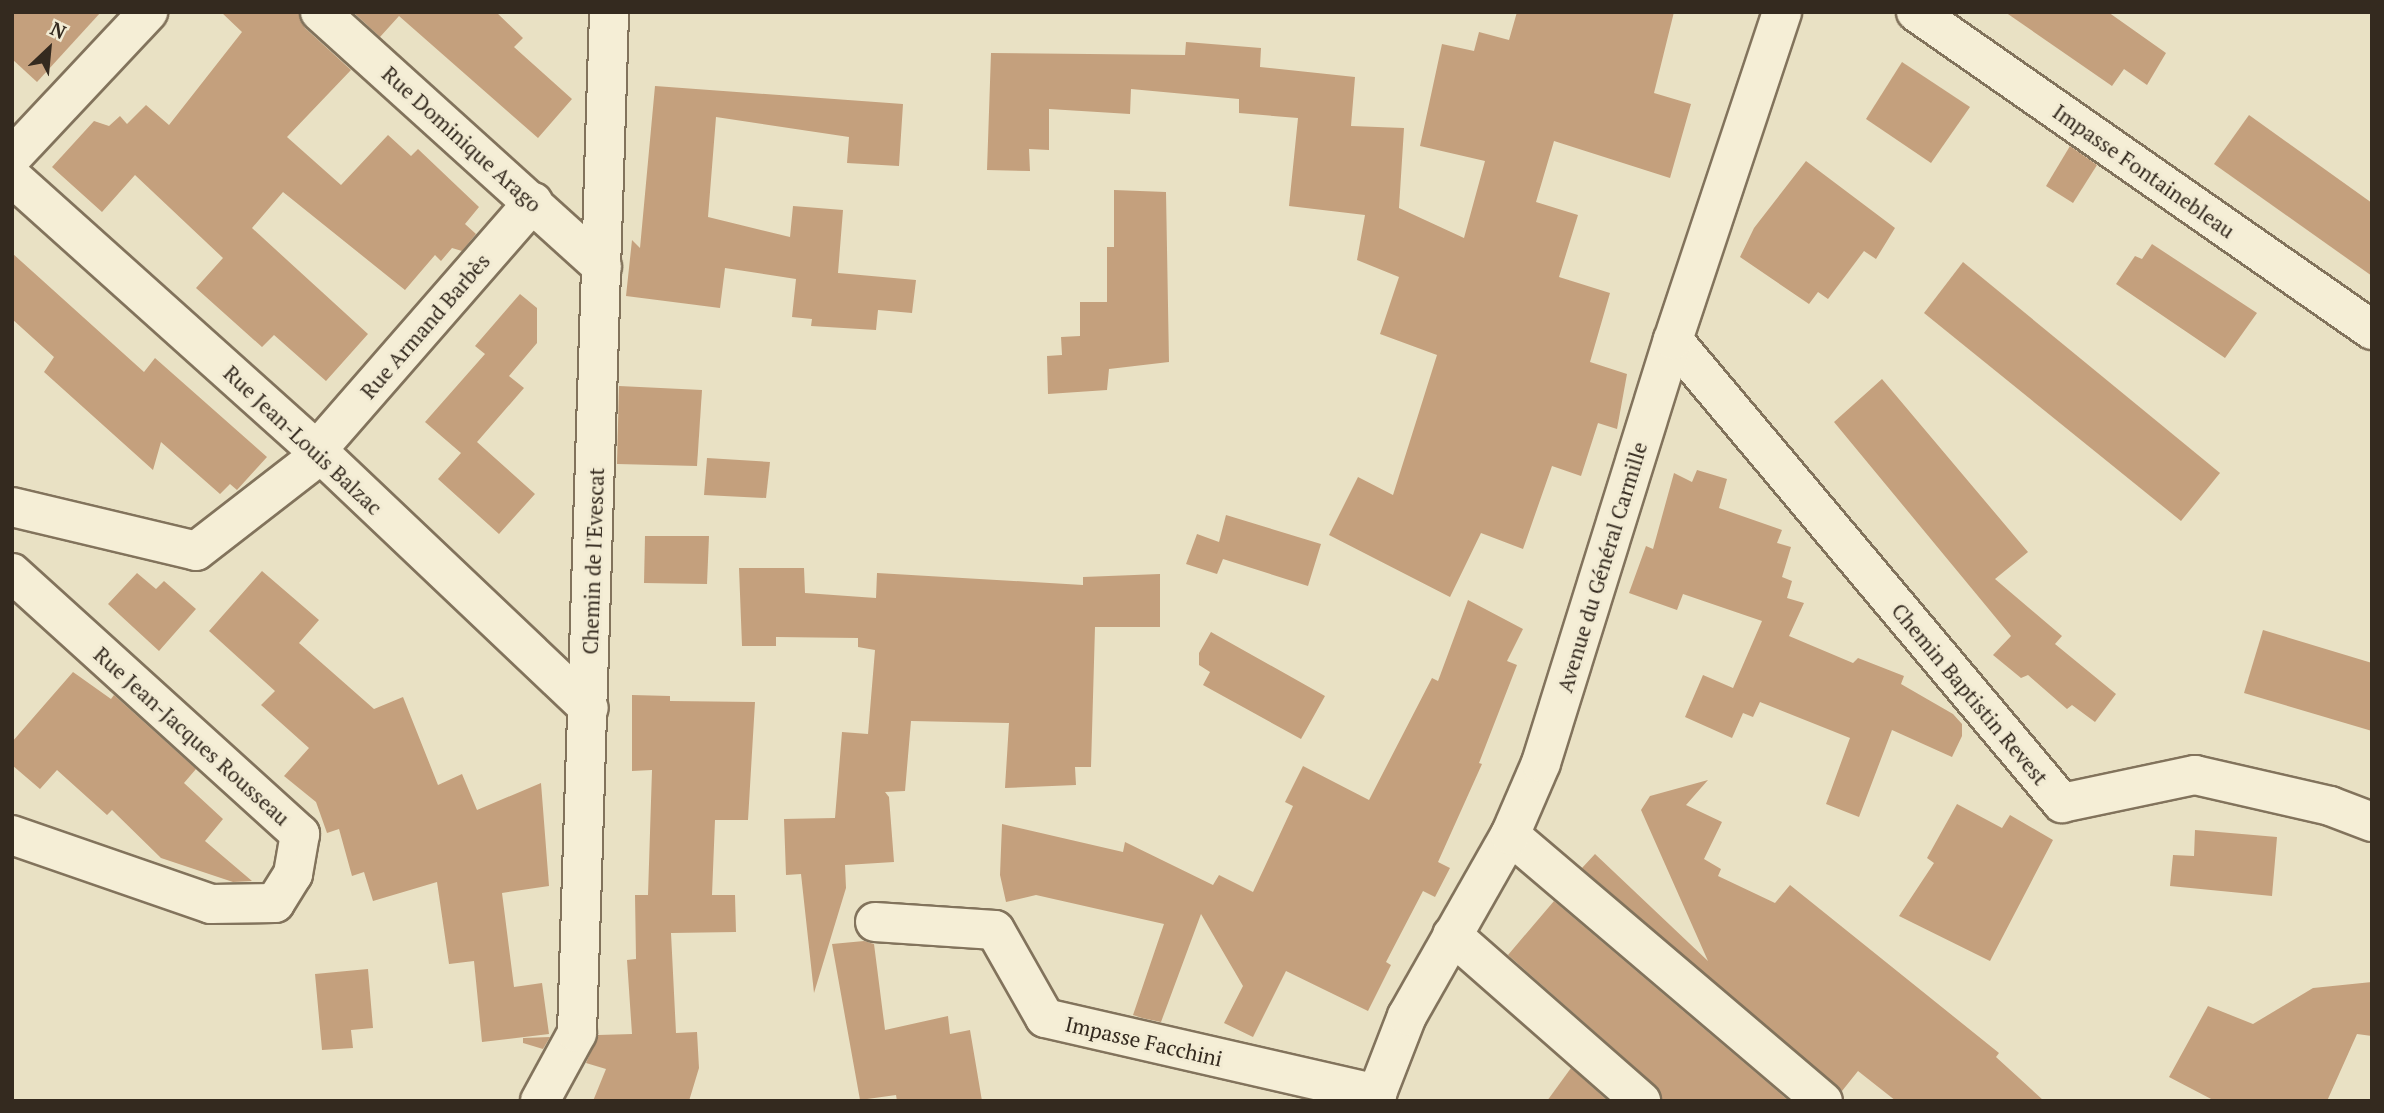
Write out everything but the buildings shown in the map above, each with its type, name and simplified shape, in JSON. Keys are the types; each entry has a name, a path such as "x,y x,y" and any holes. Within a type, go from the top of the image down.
{"street":[{"path":"12,157 148,12"},
{"name":"Rue Dominique Arago","path":"320,12 534,202 602,267"},
{"name":"Chemin de l'Evescat","path":"540,1101 577,1033 609,12"},
{"name":"Avenue du Général Carmille","path":"1376,1097 1406,1016 1510,835 1541,763 1673,340 1782,12"},
{"name":"Impasse Fontainebleau","path":"1916,12 2372,330"},
{"name":"Rue Jean-Louis Balzac","path":"12,177 319,452 589,708"},
{"name":"Rue Armand Barbès","path":"12,507 197,551 319,452 534,202"},
{"name":"Chemin Baptistin Revest","path":"1673,340 2062,803 2195,775 2330,806 2372,822"},
{"name":"Rue Jean-Jacques Rousseau","path":"12,573 300,834 293,874 275,903 224,904 211,904 12,835"},
{"path":"1510,835 1823,1101"},
{"name":"Impasse Facchini","path":"875,922 995,930 1045,1018 1376,1097"},
{"path":"1452,935 1641,1101"}]}
